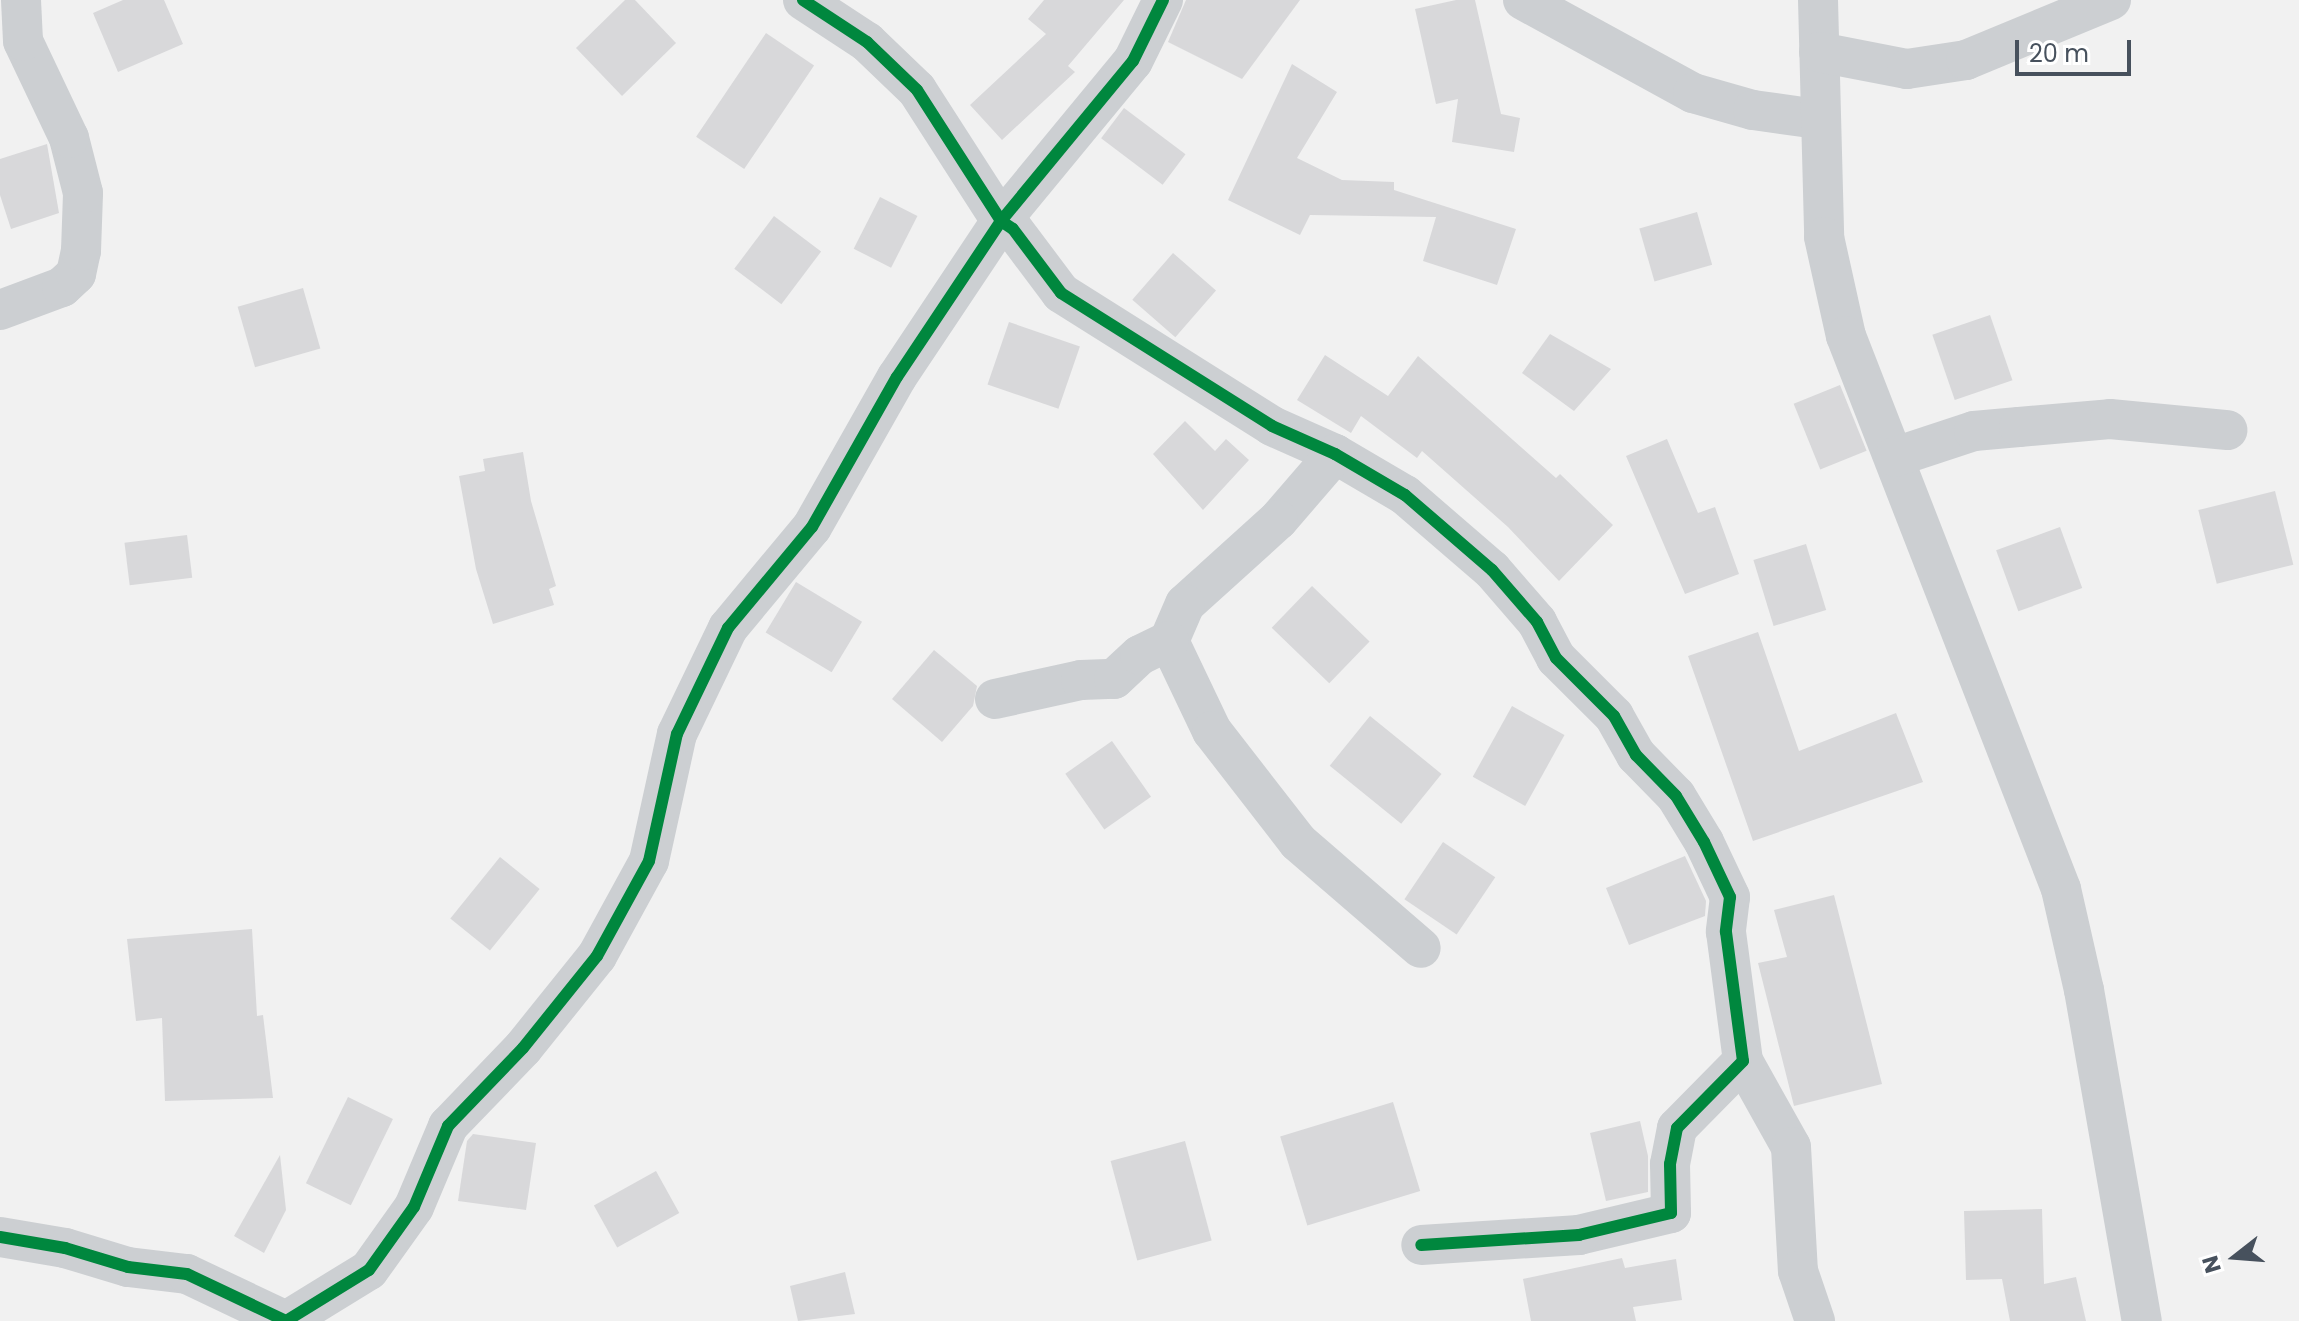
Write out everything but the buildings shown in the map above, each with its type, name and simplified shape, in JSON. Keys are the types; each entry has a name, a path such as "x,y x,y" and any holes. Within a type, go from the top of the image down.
{"street":[{"path":"0,310 62,287 76,274 81,251 83,193 69,138 23,41 21,0"},
{"path":"803,0 867,42 917,90 1001,221 1013,229 1061,293 1272,426 1335,454 1405,495 1492,570 1537,622 1556,658 1614,716 1636,755 1676,796 1730,897 1726,932 1743,1061 1791,1147 1798,1271 1815,1321"},
{"path":"0,1237 65,1248 128,1267 187,1274 286,1321 369,1270 414,1207 448,1126 523,1048 597,956 649,861 677,734 728,628 812,527 897,377 1001,221 1133,61 1163,0"},
{"path":"1523,0 1693,93 1753,110 1817,119"},
{"path":"1818,0 1817,119 1824,237 1846,336 2061,889 2084,990 2142,1321"},
{"path":"1819,52 1907,69 1966,60 2111,0"},
{"path":"1895,457 1974,431 2110,419 2227,430"},
{"path":"995,699 1081,680 1114,679 1140,655 1169,641 1185,604 1278,520 1335,454"},
{"path":"1169,641 1212,731 1298,842 1421,948"},
{"path":"1421,1245 1579,1235 1671,1213 1670,1164 1677,1128 1743,1061"}],"cycle path":[{"path":"803,0 867,42 917,90 1001,221 1013,229 1061,293 1272,426 1335,454 1405,495 1492,570 1537,622 1556,658 1614,716 1636,755 1676,796 1704,842 1730,897 1726,932 1743,1061 1677,1128 1670,1164 1671,1213 1579,1235 1421,1245"},
{"path":"0,1237 65,1248 128,1267 187,1274 286,1321 369,1270 414,1207 448,1126 523,1048 597,956 649,861 677,734 728,628 812,527 897,377 1001,221 1133,61 1163,0"}]}
